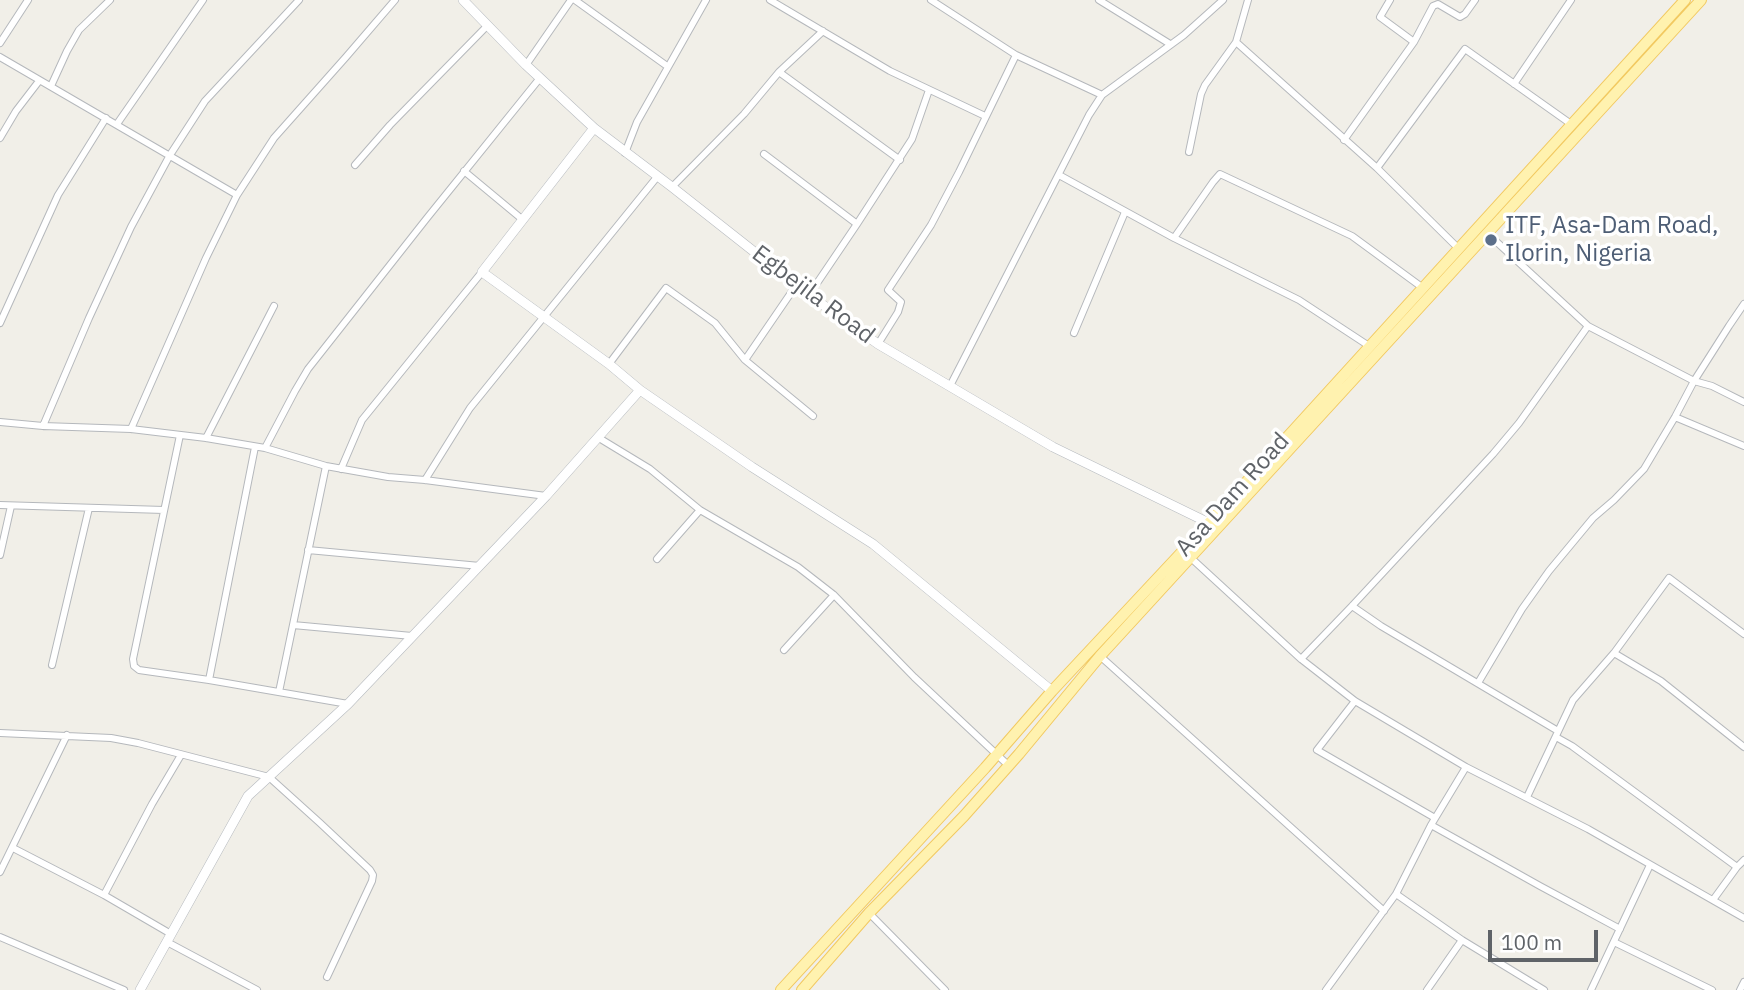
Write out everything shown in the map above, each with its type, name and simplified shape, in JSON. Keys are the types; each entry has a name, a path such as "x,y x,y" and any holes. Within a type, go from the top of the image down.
{"main road":[{"name":"Asa Dam Road","path":"781,990 1685,0"},
{"name":"Asa Dam Road","path":"802,990 869,913 964,816 1100,656 1701,0"},
{"path":"1526,174 1534,184"}],"street":[{"path":"0,43 28,0"},
{"path":"51,86 79,30 110,0"},
{"path":"117,124 203,0"},
{"path":"43,426 131,227 170,156 205,101 299,0"},
{"path":"131,429 206,258 237,195 274,138 395,0"},
{"name":"Egbejila Road","path":"463,0 526,65 594,128 808,295 878,344 1053,447 1209,523"},
{"path":"526,65 573,0 667,66"},
{"path":"771,0 890,71 985,116"},
{"path":"931,0 1016,55 1102,95"},
{"path":"1099,0 1170,44"},
{"path":"950,386 1089,115 1102,95 1184,35 1223,0"},
{"path":"1189,152 1201,93 1236,42 1248,0"},
{"path":"1390,0 1380,17 1413,42"},
{"path":"1344,140 1413,42 1436,4 1460,17 1475,0"},
{"path":"1514,84 1571,0"},
{"path":"625,153 637,122 702,1"},
{"path":"355,165 390,125 487,26"},
{"path":"672,187 744,114 779,72 823,32"},
{"path":"1236,42 1377,168 1458,248"},
{"path":"1377,168 1465,49 1571,124"},
{"path":"878,344 898,312 901,302 888,289 931,225 960,172 1016,55"},
{"path":"0,57 237,195"},
{"path":"779,72 900,160"},
{"path":"265,448 308,369 540,78"},
{"path":"0,138 39,80"},
{"path":"808,295 900,160 912,139 929,90"},
{"path":"0,323 58,195 106,118"},
{"path":"341,469 362,420 594,128"},
{"path":"764,154 857,224"},
{"path":"464,171 523,220"},
{"path":"1174,238 1220,174 1352,236 1423,288"},
{"path":"1059,175 1174,238 1298,300 1369,346"},
{"path":"425,480 470,408 657,177"},
{"path":"1074,333 1125,212"},
{"path":"1488,234 1588,326 1694,381 1744,401"},
{"path":"482,272 609,364 640,390 752,467 873,544 1052,691"},
{"path":"746,360 797,284"},
{"path":"609,364 666,288 715,323 746,360 813,416"},
{"path":"1478,683 1522,609 1549,571 1593,518 1644,469 1694,381 1744,304"},
{"path":"206,438 274,306"},
{"path":"1301,659 1427,526 1519,423 1588,326"},
{"path":"140,990 248,796 348,704 546,496 640,390"},
{"path":"1675,416 1744,446"},
{"path":"0,422 131,429 206,438 265,448 341,469 546,496"},
{"path":"180,435 133,659 134,666 139,670 348,704"},
{"path":"599,438 650,470 700,510 798,567 834,595 914,677 1008,765"},
{"path":"209,680 255,447"},
{"path":"279,692 326,466"},
{"path":"0,505 164,510"},
{"path":"0,555 11,506"},
{"path":"52,665 89,508"},
{"path":"657,559 700,510"},
{"path":"308,550 480,566"},
{"path":"1191,558 1301,659 1355,701 1466,767 1527,797 1744,918"},
{"path":"1527,797 1573,700 1614,653 1669,578 1744,635"},
{"path":"784,650 834,595"},
{"path":"1352,606 1557,734 1737,867"},
{"path":"293,625 412,636"},
{"path":"1614,653 1661,681 1744,747"},
{"path":"1100,656 1384,911"},
{"path":"1355,701 1317,750 1540,886 1620,929"},
{"path":"0,733 111,738 269,777 373,875 327,977"},
{"path":"0,872 67,735"},
{"path":"104,895 181,755"},
{"path":"1326,990 1396,894 1433,822 1466,767"},
{"path":"13,848 104,895 169,938 257,990"},
{"path":"1713,900 1744,860"},
{"path":"1591,990 1650,865"},
{"path":"1396,894 1462,940 1544,990"},
{"path":"869,913 945,990"},
{"path":"0,937 124,990"},
{"path":"1427,990 1462,940"},
{"path":"1614,942 1712,990"},
{"path":"1740,990 1744,982"},
{"path":"1526,990 1531,983"}],"place":[{"name":"ITF, Asa-Dam Road, Ilorin, Nigeria","path":"1491,240"}]}
